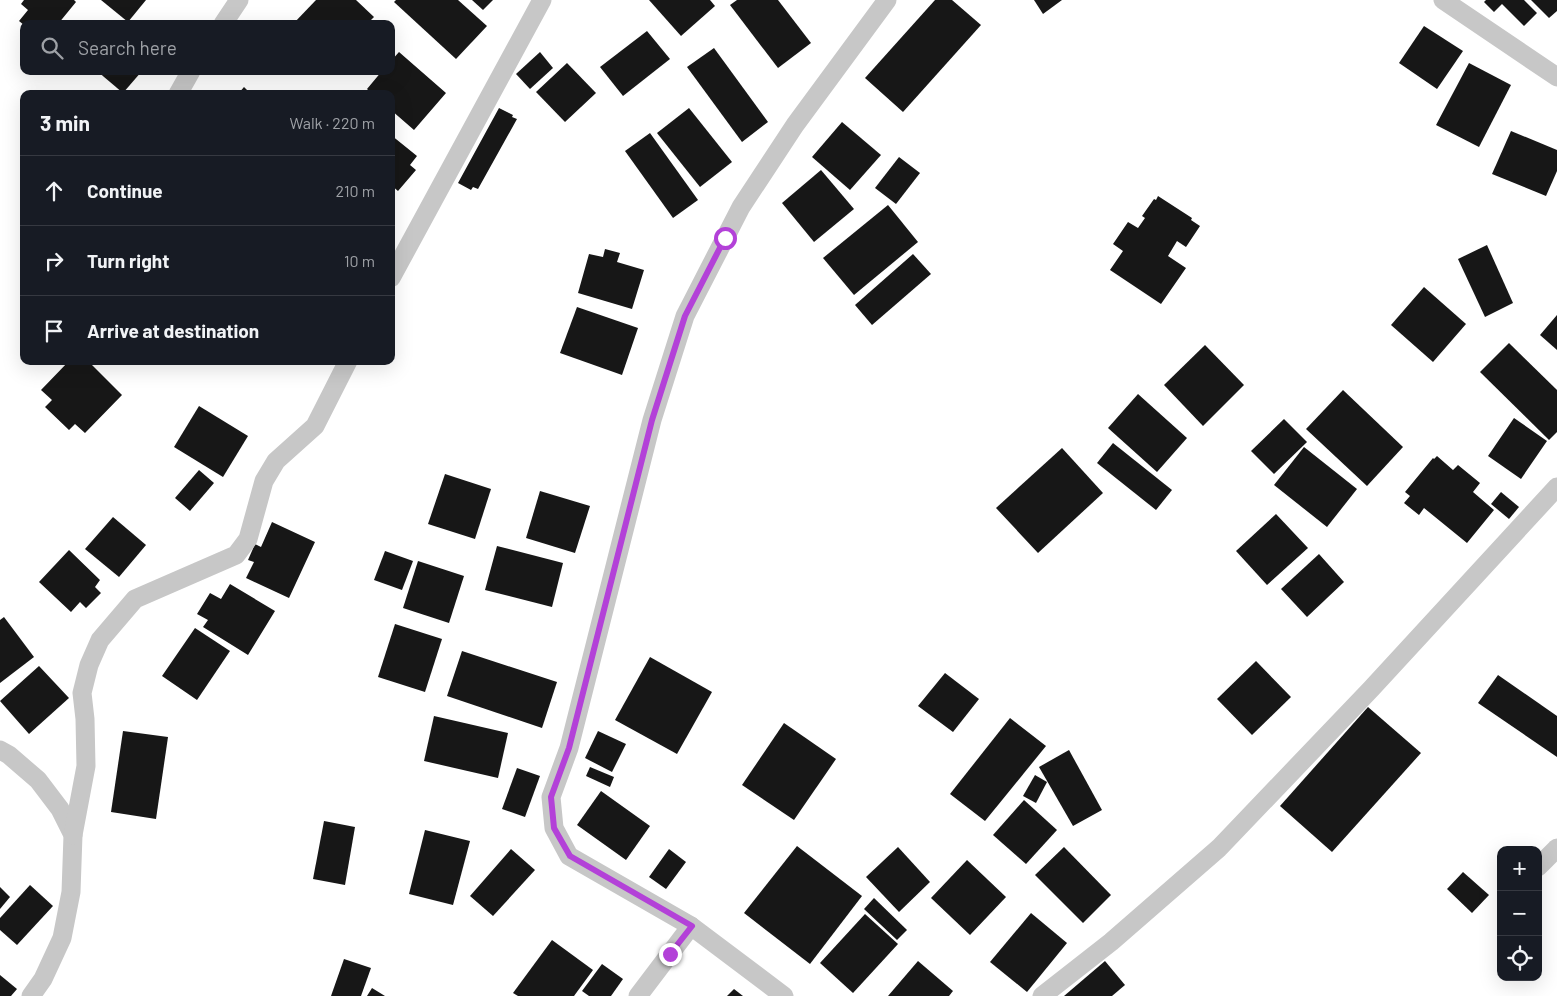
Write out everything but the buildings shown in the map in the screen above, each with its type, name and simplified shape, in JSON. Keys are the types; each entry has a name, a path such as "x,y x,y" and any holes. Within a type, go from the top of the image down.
{"street":[{"path":"226,20 239,0"},
{"path":"395,271 542,0"},
{"path":"784,996 692,926 570,856 554,828 551,797 569,748 652,420 685,316 741,207 795,125 887,0"},
{"path":"1443,0 1557,78"},
{"path":"180,90 190,75"},
{"path":"31,996 43,979 62,938 71,892 73,835 86,766 85,719 82,693 89,665 100,640 135,599 236,555 248,538 264,481 276,461 315,426 346,365"},
{"path":"1042,996 1111,942 1218,848 1377,682 1557,487"},
{"path":"0,750 9,755 38,780 60,810 73,835"},
{"path":"1542,863 1557,848"},
{"path":"638,996 692,926"}],"route":[{"path":"670,954 692,926 570,856 554,828 551,797 569,748 652,420 685,316 725,238"}]}
